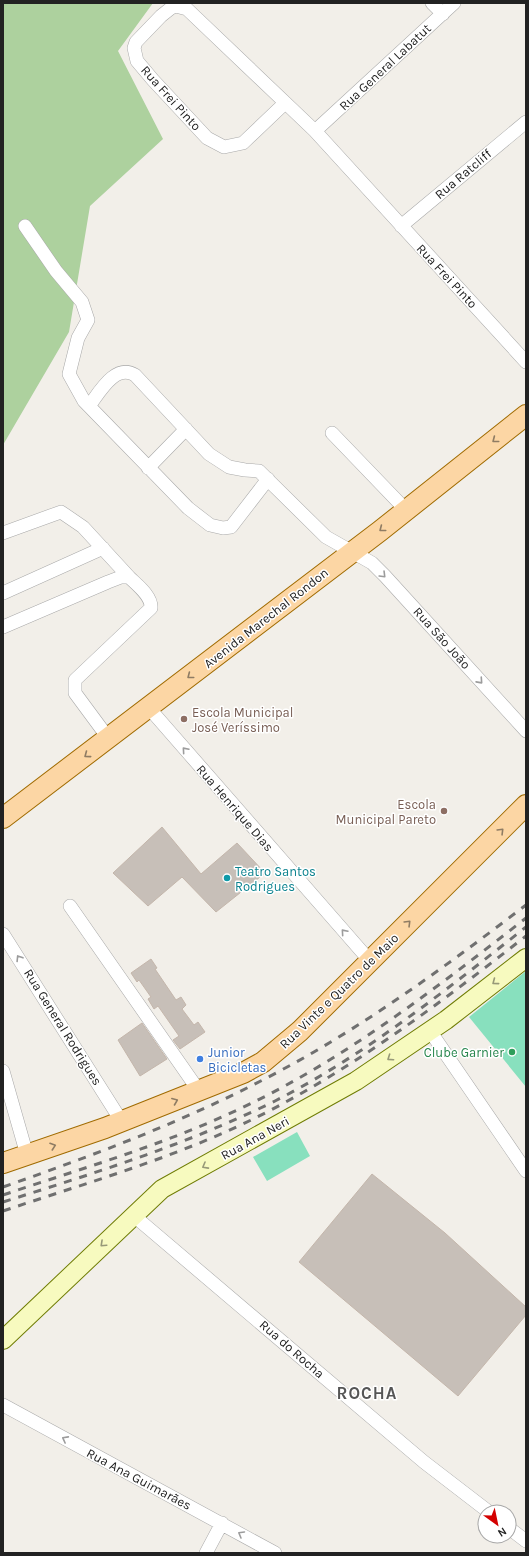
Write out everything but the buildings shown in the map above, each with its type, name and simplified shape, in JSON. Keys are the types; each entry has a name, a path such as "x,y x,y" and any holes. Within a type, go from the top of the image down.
{"main road":[{"name":"Avenida Marechal Rondon","path":"3,818 352,552 526,415"},
{"name":"Rua Vinte e Quatro de Maio","path":"3,1163 122,1122 243,1073 282,1048 526,805"},
{"name":"Rua Ana Neri","path":"3,1340 134,1215 167,1186 356,1081 430,1031 526,958"}],"street":[{"path":"432,3 443,14"},
{"name":"Rua General Labatut","path":"315,131 454,3"},
{"name":"Rua Frei Pinto","path":"285,103 243,143 224,147 207,138 173,104 138,61 134,48 136,42 160,16 171,8 181,6 187,10 315,131 526,362"},
{"name":"Rua Ratcliff","path":"401,226 526,122"},
{"path":"24,226 56,271 82,302 88,320 78,338 70,374 89,406 148,468 188,508 210,526 223,528 231,527 268,479"},
{"name":"Rua São João","path":"89,406 112,377 122,372 129,371 135,375 209,454 229,467 259,471 326,537 372,563 526,731"},
{"path":"148,468 186,429"},
{"path":"332,433 406,510"},
{"path":"3,533 61,512 83,526 148,597 151,603 151,608 75,680 75,693 109,738"},
{"path":"3,593 103,548"},
{"path":"3,627 108,582 121,577 129,577"},
{"name":"Rua Henrique Dias","path":"149,708 370,961"},
{"path":"70,906 199,1091"},
{"name":"Rua General Rodrigues","path":"3,934 122,1122"},
{"path":"430,1031 526,1171"},
{"path":"3,1071 27,1155"},
{"name":"Rua do Rocha","path":"134,1215 424,1462 479,1504"},
{"name":"Rua Ana Guimarães","path":"3,1405 275,1553"},
{"path":"206,1553 222,1523"},
{"path":"517,1534 526,1541"}],"green space":[{"path":"3,3 153,3 118,51 163,139 90,206 69,332 3,445"},
{"name":"Clube Garnier","path":"526,971 526,1087 469,1017"},
{"path":"297,1132 310,1156 267,1181 253,1157"}],"railway":[{"path":"3,1187 73,1162 176,1121 276,1073 341,1036 373,1015 435,973 526,905"},
{"path":"3,1195 115,1158 197,1128 265,1096 305,1075 381,1026 418,1000 526,918"},
{"path":"3,1202 141,1157 209,1131 275,1101 308,1083 373,1042 435,998 526,927"},
{"path":"3,1211 104,1178 171,1154 237,1127 269,1111 336,1072 401,1030 526,936"}],"place":[{"name":"Escola Municipal José Veríssimo","path":"184,719"},
{"name":"Escola Municipal Pareto","path":"444,811"},
{"name":"Teatro Santos Rodrigues","path":"227,878"},
{"name":"Clube Garnier","path":"512,1052"},
{"name":"Junior Bicicletas","path":"200,1059"}],"district":[{"name":"ROCHA","path":"367,1393"}]}
